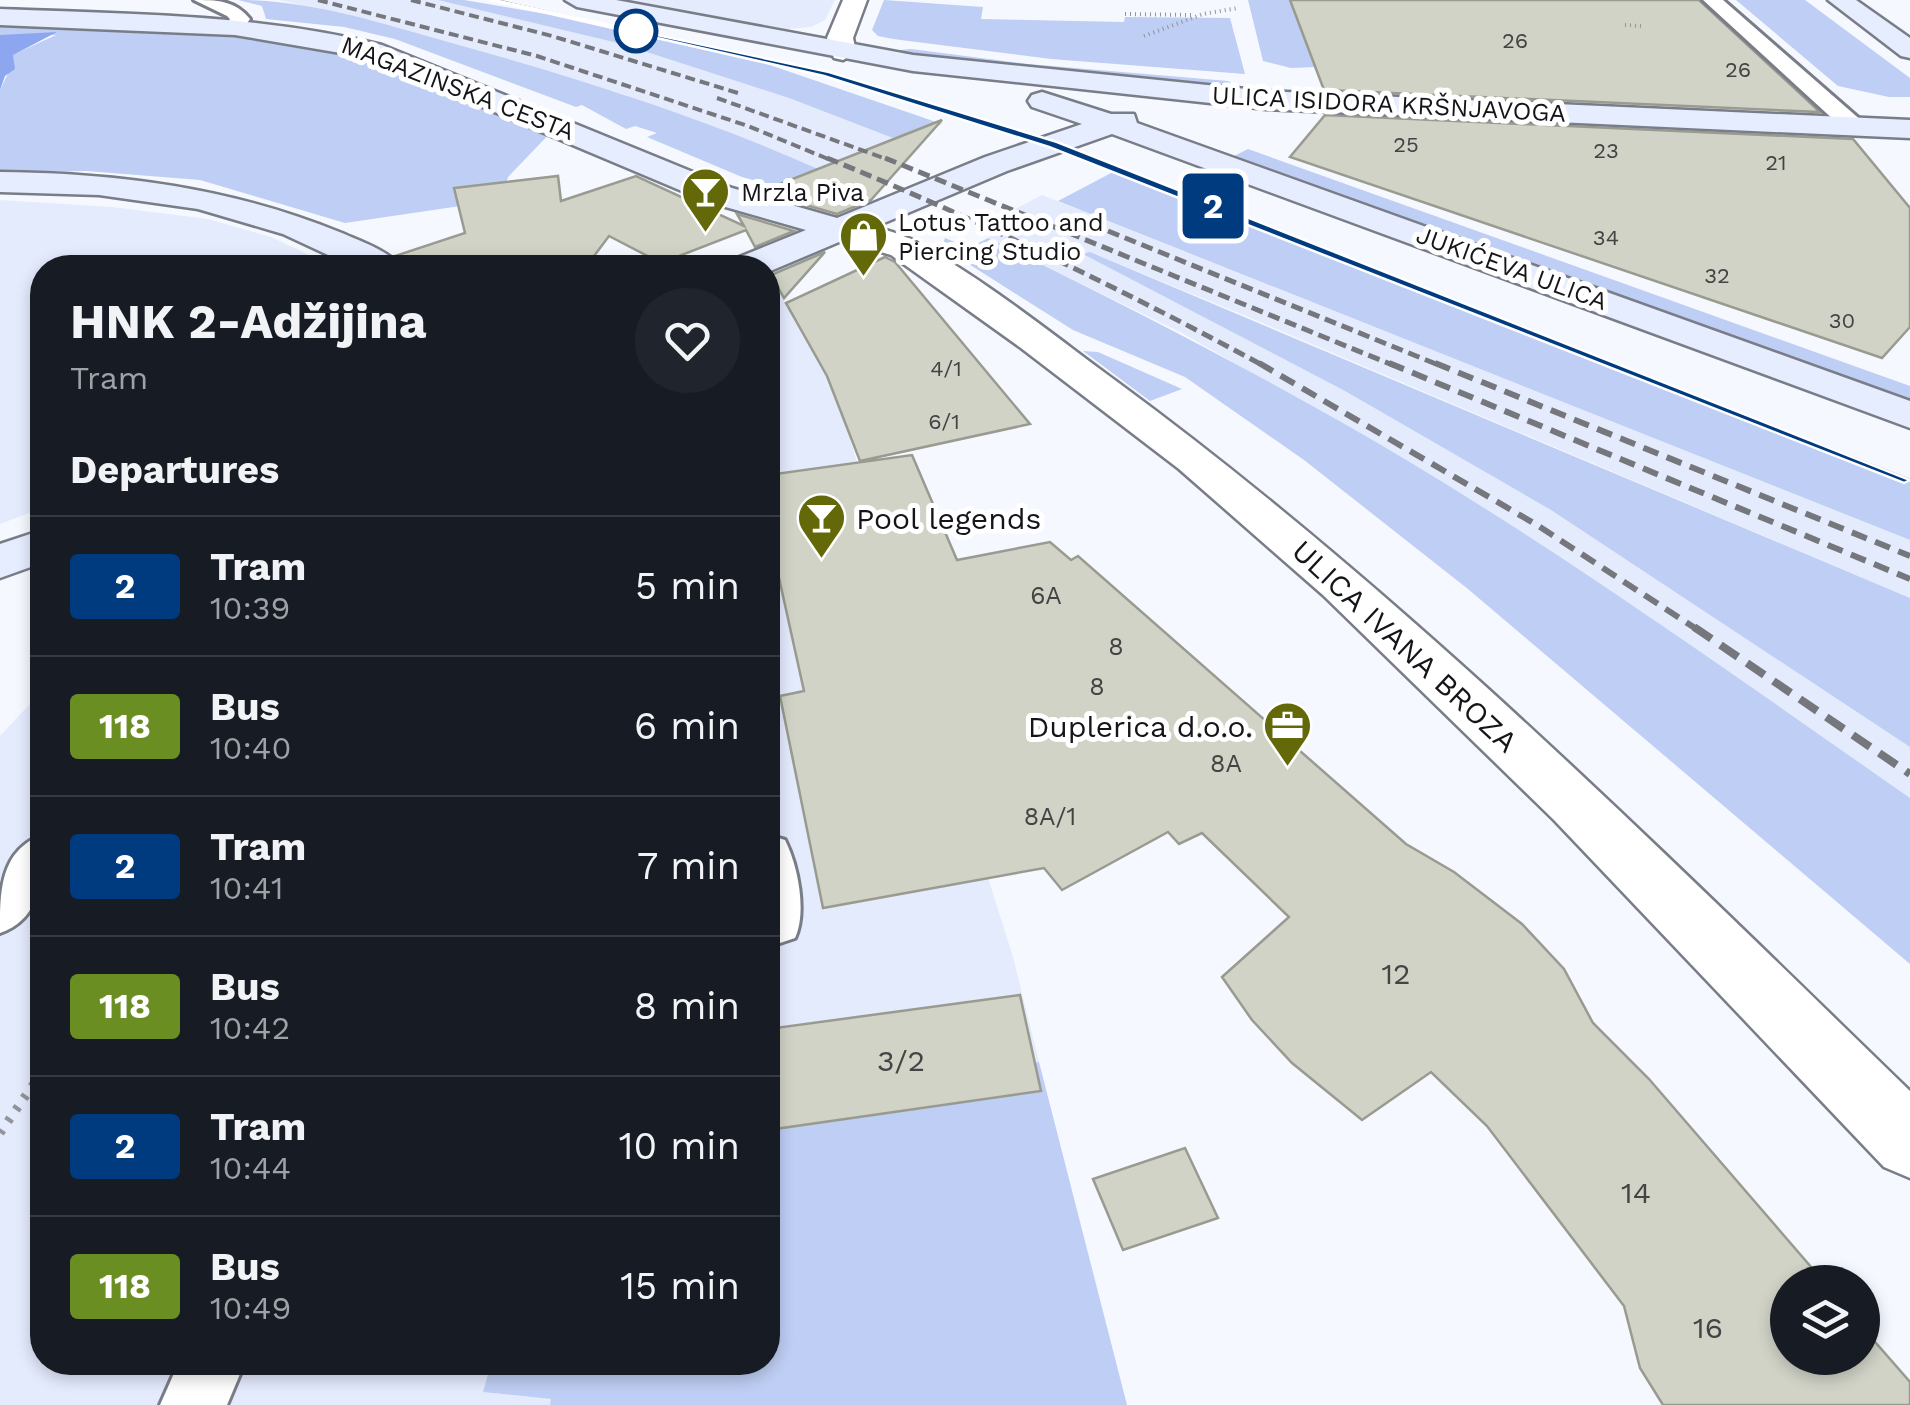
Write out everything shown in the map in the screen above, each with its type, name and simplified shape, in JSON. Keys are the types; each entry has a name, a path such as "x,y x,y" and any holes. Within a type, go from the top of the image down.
{"street":[{"path":"578,0 647,7 856,54 945,79 1016,115 1008,159"},
{"path":"855,0 840,38 856,54"},
{"path":"1840,0 1910,50"},
{"name":"MAGAZINSKA CESTA","path":"0,18 301,34 372,51 720,194 839,229"},
{"name":"ULICA ISIDORA KRŠNJAVOGA","path":"856,54 1266,100 1910,129"},
{"name":"JUKIĆEVA ULICA","path":"945,79 1010,92 1112,124 1910,415"},
{"path":"776,255 1008,159 1112,124 1188,107 1266,100"},
{"path":"0,182 75,184 222,206 309,231 358,255"},
{"name":"ULICA IVANA BROZA","path":"839,229 903,248 1024,332 1194,460 1327,572 1574,804 1910,1142"},
{"path":"0,562 30,551"}],"lane":[{"path":"203,0 234,12 240,19 232,28"},
{"path":"1712,0 1856,127"},
{"path":"0,912 30,871"},
{"path":"193,1405 207,1375"}],"path":[{"path":"1125,14 1200,16"},
{"path":"1626,26 1641,26"},
{"path":"0,1133 30,1089"}],"shaded area":[{"path":"238,0 292,4 344,14 495,55 682,115 818,169 783,188 742,177 647,137 657,133 635,126 626,129 582,105 576,107 395,39 344,27 266,19 262,6"},
{"path":"279,0 438,0 495,13 622,44 789,98 921,148 857,175 818,169 623,94 371,20"},
{"path":"438,0 464,0 564,17 704,47 764,63 942,124 893,138 789,98 622,44"},
{"path":"628,0 835,0 825,20 811,27 787,29"},
{"path":"884,0 983,7 981,19 1124,22 1125,17 1230,18 1245,74 1051,59 878,36 872,30"},
{"path":"1248,0 1290,0 1315,67 1291,68 1263,61"},
{"path":"1736,0 1805,0 1910,78 1910,97 1889,97 1838,86"},
{"path":"0,24 293,39 340,49 554,129 508,177 501,200 345,223 200,180 87,171 0,172 0,90 14,61 12,55 56,35 0,35"},
{"path":"911,49 1028,64 1228,81 1236,86 1136,80 889,51"},
{"path":"1248,149 1910,386 1910,401 1234,156"},
{"path":"1113,172 1910,481 1910,540 1058,201"},
{"path":"1042,195 1910,540 1910,598 1246,316 1090,252 1085,254 1345,391 1551,510 1848,705 1910,747 1910,798 1641,611 1409,462 1182,333 988,238 993,235 977,229"},
{"path":"0,200 112,207 208,219 271,237 309,255 30,255 30,513 0,524"},
{"path":"945,238 969,248 988,238 1201,345 1357,431 1599,583 1910,798 1910,964 1468,589 1304,460 1185,377 1073,330 942,247"},
{"path":"1090,252 1910,598 1910,747 1551,510 1345,391 1083,254"},
{"path":"780,294 833,387 1013,957 1039,1062 780,1093"},
{"path":"1083,351 1098,352 1182,389 1150,401"},
{"path":"30,704 30,1375 488,1375 483,1392 552,1399 550,1405 0,1405 0,736"},
{"path":"1039,1062 1127,1405 550,1405 551,1399 483,1392 488,1375 780,1375 780,1093"}],"water":[{"path":"57,32 13,55 15,69 5,76 0,90 0,35"}],"building":[{"path":"1290,0 1699,0 1820,112 1324,90"},
{"path":"1325,115 1853,139 1910,208 1910,327 1882,358 1290,157"},
{"path":"942,120 871,200 837,214 760,192"},
{"path":"558,176 561,201 636,176 744,226 737,214 794,231 755,247 746,230 682,255 646,255 609,236 595,255 398,255 465,233 454,188"},
{"path":"825,252 784,298 780,271"},
{"path":"885,257 895,262 1030,424 860,461 827,376 786,303"},
{"path":"912,455 957,560 1050,542 1071,560 1078,556 1406,844 1454,872 1522,924 1564,969 1593,1023 1649,1079 1809,1265 1770,1265 1770,1375 1880,1375 1880,1348 1910,1382 1910,1405 1663,1405 1640,1368 1624,1306 1487,1126 1431,1072 1362,1120 1292,1063 1252,1020 1222,977 1289,917 1202,833 1179,844 1168,832 1062,890 1044,868 823,908 780,696 804,691 780,582 780,473"},
{"path":"1020,995 1041,1091 780,1128 780,1027"},
{"path":"1185,1148 1218,1218 1123,1250 1093,1179"}],"tram line":[{"name":"2","path":"494,0 826,74 1053,144 1910,480"},
{"path":"495,0 826,74 1053,144 1910,480"}],"railway":[{"path":"318,0 537,56 748,126 833,161"},
{"path":"411,0 552,36 738,93"},
{"path":"717,98 892,161"},
{"path":"827,158 1048,256 1264,366"},
{"path":"885,158 1395,366"},
{"path":"1108,231 1441,366"},
{"path":"1259,363 1537,525 1698,630"},
{"path":"1389,363 1910,579"},
{"path":"1435,363 1910,556"},
{"path":"1694,627 1910,774"}],"place":[{"name":"Mrzla Piva","path":"706,234"},
{"name":"Lotus Tattoo and Piercing Studio","path":"863,278"},
{"name":"Pool legends","path":"821,560"},
{"name":"Duplerica d.o.o.","path":"1288,768"}]}
